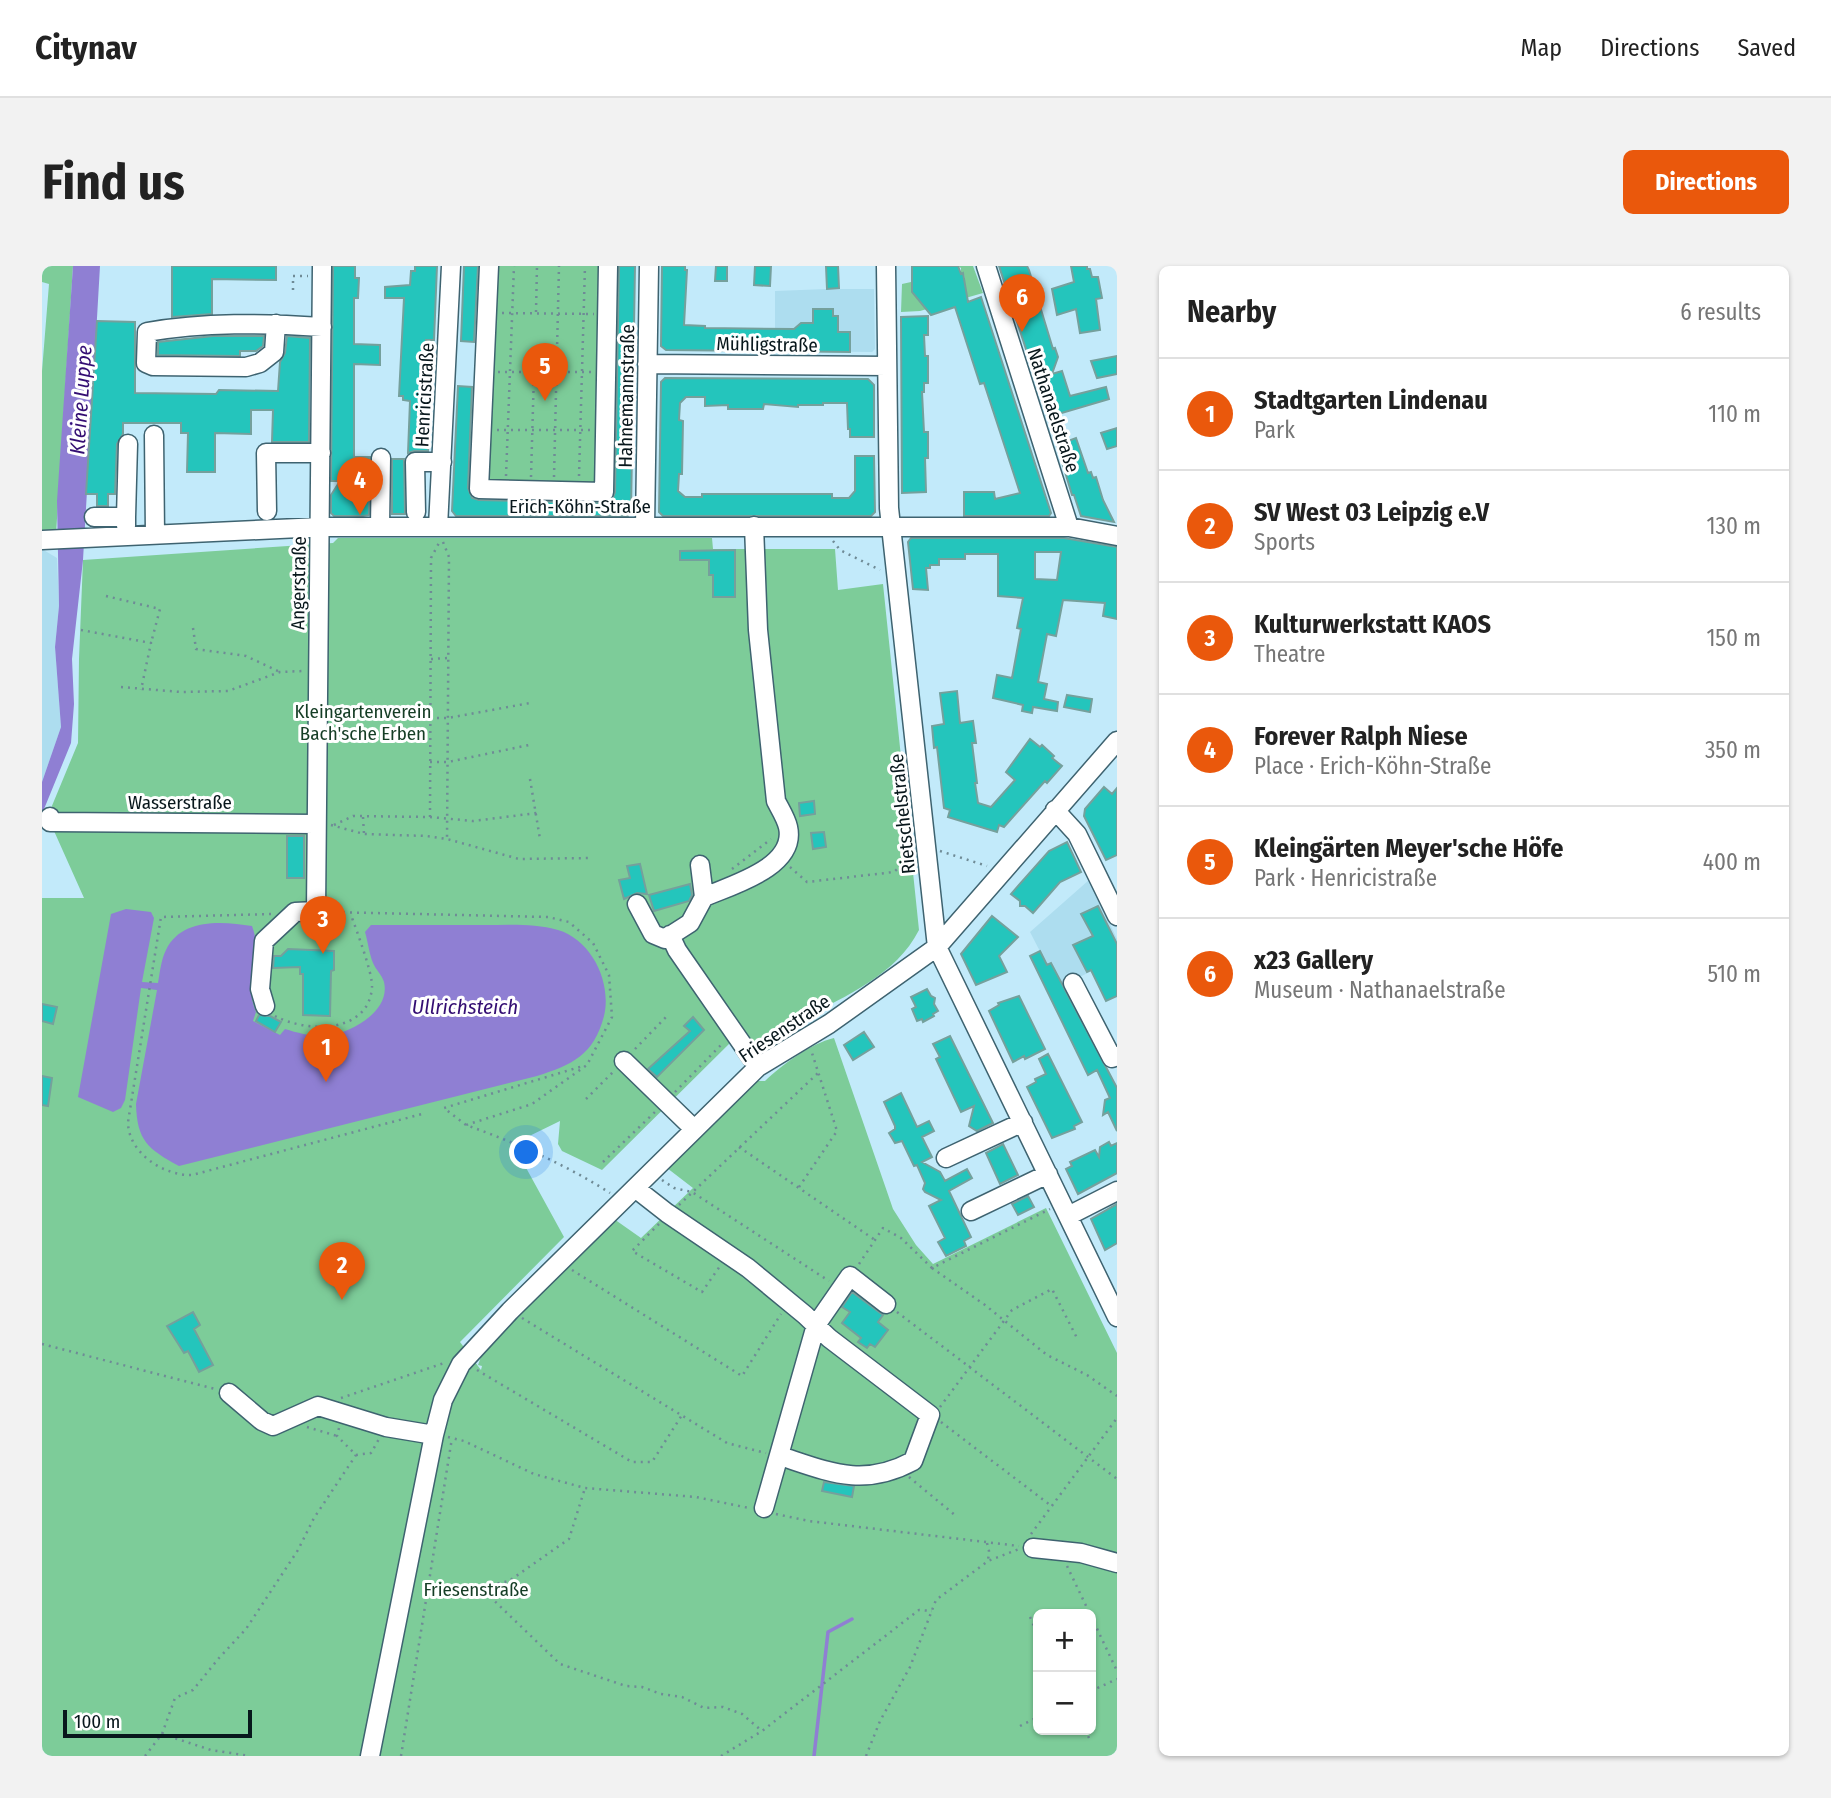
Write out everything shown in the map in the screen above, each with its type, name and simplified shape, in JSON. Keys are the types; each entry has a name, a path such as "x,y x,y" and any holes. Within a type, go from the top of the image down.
{"street":[{"name":"Angerstraße","path":"316,906 322,266"},
{"name":"Henricistraße","path":"438,527 451,266"},
{"path":"489,266 479,489 604,492 608,266"},
{"name":"Hahnemannstraße","path":"645,527 649,266"},
{"name":"Rietschelstraße","path":"886,266 889,508 937,947 1117,1317"},
{"name":"Nathanaelstraße","path":"986,266 1069,527"},
{"path":"275,324 274,352 255,365 153,366 146,363 147,332 218,324 275,324 322,327"},
{"name":"Mühligstraße","path":"647,363 887,366"},
{"path":"154,435 155,535"},
{"path":"127,537 128,444"},
{"path":"267,511 266,453 321,453"},
{"path":"380,527 381,458"},
{"path":"416,512 415,462 442,462"},
{"path":"94,517 126,517"},
{"path":"704,897 766,869 780,858 786,846 788,827 776,801 758,630 754,526"},
{"name":"Erich-Köhn-Straße","path":"48,540 321,527 1069,527 1117,536"},
{"name":"Friesenstraße","path":"370,1756 443,1436 443,1400 461,1364 510,1311 758,1067 829,1024 937,947 1117,741"},
{"path":"1055,810 1077,834 1117,916"},
{"name":"Wasserstraße","path":"50,817 50,822 315,824"},
{"path":"637,904 653,934 664,939 690,923 704,897 700,865"},
{"path":"265,1006 260,989 264,941 295,912 316,906"},
{"path":"670,935 677,950 758,1067"},
{"path":"1073,983 1116,1064"},
{"path":"624,1061 694,1129"},
{"path":"946,1158 1023,1122"},
{"path":"971,1211 1048,1174"},
{"path":"1065,1210 1117,1191"},
{"path":"628,1195 668,1214 728,1255 829,1338 930,1415 913,1461 893,1472 854,1476 826,1471 779,1456"},
{"path":"763,1510 816,1325 845,1283 886,1304"},
{"path":"229,1393 262,1422 274,1426 318,1406 386,1427 443,1436"},
{"path":"1028,1547 1081,1553 1117,1563"}],"path":[{"path":"506,490 514,266"},
{"path":"536,313 537,266"},
{"path":"553,491 559,266"},
{"path":"579,491 584,266"},
{"path":"293,276 293,290"},
{"path":"487,312 607,314"},
{"path":"485,372 606,372"},
{"path":"531,490 534,372"},
{"path":"482,430 605,430"},
{"path":"822,527 840,550 897,579"},
{"path":"430,817 431,558 441,538 449,557 447,839"},
{"path":"106,596 160,609 141,690"},
{"path":"193,628 196,649 246,656 280,672"},
{"path":"81,630 151,643"},
{"path":"431,659 448,658"},
{"path":"121,687 181,692 228,691 280,672 317,671"},
{"path":"430,718 448,719 530,703"},
{"path":"430,762 448,762 529,745"},
{"path":"530,779 540,839"},
{"path":"334,825 353,817 430,817 473,821 537,813"},
{"path":"363,817 364,834"},
{"path":"315,824 334,825 364,834 447,839 519,859 590,858"},
{"path":"725,874 788,827"},
{"path":"926,847 1003,871"},
{"path":"780,858 807,882 894,872 899,868"},
{"path":"316,906 351,914 548,917 569,922 593,943 609,975 612,1017 587,1065 532,1104 466,1125"},
{"path":"295,912 243,917 161,917 128,1122 128,1132 137,1148 150,1161 165,1170 180,1175 192,1175 422,1114"},
{"path":"265,1006 277,1017 293,1023 318,1026 343,1024 355,1019 365,1009 373,984 351,914"},
{"path":"586,1100 667,1016"},
{"path":"799,1187 837,1132 806,1036"},
{"path":"603,1162 722,1044"},
{"path":"587,1065 444,1108 466,1125 517,1143 590,1181 628,1195"},
{"path":"728,1255 702,1292 632,1251 818,1073"},
{"path":"739,1147 875,1240"},
{"path":"650,1172 674,1188 692,1192 845,1283 883,1228 901,1238 932,1268 1047,1355 1087,1375 1117,1396"},
{"path":"932,1268 1065,1210"},
{"path":"560,1263 742,1376 788,1302"},
{"path":"1051,1505 933,1417 1012,1310 1052,1289 1079,1340"},
{"path":"886,1304 1117,1479"},
{"path":"510,1311 727,1443 779,1456"},
{"path":"42,1344 229,1393"},
{"path":"318,1406 442,1363 461,1364 481,1371 632,1462 652,1462 682,1415"},
{"path":"337,1436 343,1414"},
{"path":"866,1756 880,1721 910,1667 936,1600 988,1560 1028,1547 1051,1505 1117,1418"},
{"path":"287,1421 337,1436 356,1455"},
{"path":"145,1756 162,1734 175,1698 193,1690 246,1629 356,1455 371,1452 386,1427"},
{"path":"401,1756 447,1480 443,1436 464,1441 534,1474 585,1488 696,1497 809,1521 1028,1547"},
{"path":"913,1461 908,1476 956,1516"},
{"path":"428,1586 480,1587 509,1581 569,1539 585,1488"},
{"path":"987,1543 988,1560"},
{"path":"1067,1566 1087,1609"},
{"path":"480,1587 560,1664 626,1686 642,1686 682,1697 704,1708 723,1707 742,1714 762,1731"},
{"path":"721,1756 762,1731 919,1610 932,1611"},
{"path":"1030,1617 1033,1623"},
{"path":"1096,1627 1117,1671"},
{"path":"1096,1690 1117,1679"},
{"path":"1020,1726 1033,1720"},
{"path":"162,1734 211,1750 250,1756"},
{"path":"1088,1735 1091,1742"}],"shaded area":[{"path":"874,289 875,349 872,352 775,351 775,291"},
{"path":"42,549 57,558 59,606 55,647 61,727 42,782"},
{"path":"1089,880 1117,939 1117,958 1062,986 1051,963 1047,965 1030,932"}],"green space":[{"path":"42,266 73,266 56,534 42,533 42,371 49,284 42,282"},
{"path":"489,266 608,266 604,492 479,489"},
{"path":"958,266 973,266 983,293 920,311 901,312 902,284 911,282 913,293 965,284 964,274 961,274 961,268"},
{"name":"Kleingartenverein Bach'sche Erben","path":"338,538 712,538 713,549 835,549 838,590 883,584 919,930 907,948 876,978 775,1034 746,1059 731,1042 602,1170 562,1151 558,1144 560,1121 513,1144 564,1237 460,1342 481,1370 482,1366 478,1365 484,1348 614,1219 641,1238 693,1188 667,1168 754,1081 765,1081 797,1055 834,1038 893,1209 916,1245 933,1264 1046,1208 1117,1353 1117,1756 42,1756 42,898 84,898 50,822 49,813 78,743 83,560 333,543"}],"water":[{"name":"Kleine Luppe","path":"73,266 100,266 83,560 72,659 74,704 71,743 42,814 42,782 61,727 55,647 59,606 57,501"},
{"name":"Ullrichsteich","path":"126,909 151,912 154,918 142,982 158,983 166,950 182,932 203,924 252,926 256,950 251,990 256,1012 253,1021 280,1035 285,1029 316,1036 337,1034 367,1019 375,1011 385,993 384,982 373,963 365,932 371,925 521,925 558,930 581,943 597,964 605,990 604,1016 588,1049 571,1062 550,1072 179,1166 152,1149 146,1142 137,1117 136,1104 157,990 141,988 125,1100 121,1108 113,1112 78,1097 111,914"}],"building":[{"path":"172,266 276,266 276,280 212,279 212,314 172,317"},
{"path":"333,266 355,266 355,278 359,278 358,298 354,298 354,344 380,345 380,365 354,364 354,457 370,457 369,515 363,516 334,516 331,513 331,495 340,481 331,481"},
{"path":"415,266 437,266 434,340 426,340 424,384 431,385 428,451 408,453 410,401 399,396 404,298 385,298 385,287 410,285 411,271 415,271"},
{"path":"464,266 478,266 474,342 461,341"},
{"path":"619,266 635,266 631,512 628,516 456,516 452,511 458,386 472,387 468,488 472,498 604,503 613,498"},
{"path":"662,266 685,266 687,270 684,325 705,328 794,329 801,323 813,323 813,309 833,309 833,316 838,316 838,332 850,332 850,352 666,350 661,346"},
{"path":"716,266 727,266 727,281 715,281"},
{"path":"755,266 771,266 770,286 754,285"},
{"path":"826,266 838,266 839,288 827,289"},
{"path":"912,266 958,266 961,274 963,273 968,302 981,297 1051,513 1049,516 964,516 964,492 994,492 995,499 1020,493 984,383 980,384 955,307 931,315 912,292"},
{"path":"999,266 1027,266 1053,349 1055,348 1058,357 1052,374 1062,371 1070,396 1106,387 1109,399 1048,417"},
{"path":"1071,266 1087,266 1092,277 1098,277 1102,298 1096,299 1100,330 1080,333 1076,309 1057,315 1052,289 1074,282"},
{"path":"928,316 928,335 924,335 925,356 928,356 928,383 924,383 922,392 924,432 928,432 928,458 925,458 926,492 902,493 901,317"},
{"path":"97,321 135,322 135,393 216,394 219,390 278,391 280,362 285,353 287,336 310,338 309,442 272,442 273,410 251,410 251,434 215,433 215,472 187,472 188,433 181,433 181,423 123,423 123,434 117,444 115,494 108,494 108,506 97,506 97,494 86,494"},
{"path":"213,336 264,336 263,346 256,351 240,351 240,356 158,355 158,342"},
{"path":"1117,356 1117,374 1097,378 1091,361"},
{"path":"665,378 868,379 874,385 874,437 850,437 847,403 798,407 764,404 763,409 728,409 728,405 705,406 705,397 686,397 680,403 679,420 683,421 682,474 679,474 678,491 685,497 702,497 702,494 832,494 832,498 849,498 855,491 855,456 874,456 875,512 871,516 663,516 659,512 661,382"},
{"path":"1117,428 1117,446 1107,449 1101,433"},
{"path":"1076,438 1088,473 1091,472 1093,478 1096,477 1114,522 1081,516 1057,445"},
{"path":"392,459 404,459 405,514 392,514"},
{"path":"911,538 1064,538 1117,547 1117,619 1103,616 1105,603 1063,600 1056,636 1047,634 1038,682 1047,684 1044,699 1058,702 1057,711 1033,707 1032,713 1022,711 1023,705 993,698 997,675 1012,678 1021,629 1017,628 1023,598 998,596 998,554 965,554 965,559 939,559 939,565 926,568 928,590 913,589 908,542","holes":["1035,552 1061,552 1057,580 1035,579"]},
{"path":"735,550 735,597 713,597 713,575 709,575 709,560 680,560 680,551"},
{"path":"957,691 960,723 973,721 976,743 972,743 978,803 991,807 1015,780 1006,772 1030,739 1040,747 1042,745 1062,766 1004,827 999,825 997,832 948,817 950,810 944,808 932,726 944,724 940,693"},
{"path":"1067,695 1092,699 1090,712 1064,707"},
{"path":"1104,787 1112,794 1117,788 1117,855 1106,860 1084,816 1085,809"},
{"path":"814,801 815,814 800,816 799,803"},
{"path":"824,832 826,847 813,849 811,833"},
{"path":"287,836 304,836 304,878 287,878"},
{"path":"1067,842 1081,872 1060,882 1033,913 1025,906 1020,906 1020,901 1011,894 1049,851"},
{"path":"640,864 647,894 637,893 624,899 619,880 630,878 627,866"},
{"path":"690,884 692,895 689,901 654,911 649,895"},
{"path":"1098,906 1117,944 1117,996 1106,1001 1091,970 1087,972 1073,945 1093,936 1081,914"},
{"path":"992,916 1018,937 999,956 1007,972 976,985 961,954"},
{"path":"288,949 334,951 330,1016 303,1015 303,974 300,974 300,967 273,968 274,956 281,956"},
{"path":"1040,951 1047,965 1051,963 1117,1088 1117,1131 1108,1112 1103,1115 1105,1100 1110,1098 1097,1070 1088,1075 1030,956"},
{"path":"927,989 935,998 934,1004 938,1011 923,1022 922,1019 917,1021 912,1009 916,1007 911,997"},
{"path":"1019,996 1045,1049 1013,1062 989,1011 999,1005 998,1003"},
{"path":"42,1004 57,1007 53,1024 42,1021"},
{"path":"259,1015 270,1016 281,1022 275,1032 256,1021"},
{"path":"693,1017 704,1030 657,1077 648,1069 690,1031 684,1026"},
{"path":"864,1032 874,1047 853,1060 844,1045"},
{"path":"950,1036 993,1123 977,1131 969,1126 974,1106 961,1112 936,1059 940,1057 933,1044"},
{"path":"1048,1054 1082,1122 1074,1126 1075,1129 1052,1138 1027,1087 1046,1074 1039,1059"},
{"path":"42,1076 52,1078 48,1106 42,1105"},
{"path":"901,1093 917,1127 929,1121 934,1131 922,1137 932,1157 922,1162 940,1172 945,1181 967,1169 972,1178 949,1191 971,1237 964,1241 966,1246 946,1256 938,1242 945,1238 929,1206 941,1200 925,1192 925,1183 917,1165 914,1166 902,1141 895,1143 889,1133 895,1126 884,1102"},
{"path":"1109,1142 1111,1146 1117,1143 1117,1173 1078,1194 1066,1169 1072,1166 1070,1162 1095,1150 1099,1157 1100,1147"},
{"path":"1003,1144 1018,1175 1000,1184 986,1153"},
{"path":"1028,1196 1034,1207 1018,1215 1012,1204"},
{"path":"1117,1204 1117,1243 1105,1250 1091,1219"},
{"path":"852,1292 883,1315 878,1322 888,1330 875,1347 870,1344 867,1348 858,1342 861,1338 842,1323 850,1312 842,1307"},
{"path":"193,1312 200,1325 194,1329 213,1365 199,1372 188,1351 184,1353 167,1326"},
{"path":"824,1482 854,1486 852,1497 822,1491"}],"waterway":[{"path":"814,1756 828,1632 852,1619"}],"place":[{"name":"x23 Gallery","path":"1022,332"},
{"name":"Kleingärten Meyer'sche Höfe","path":"545,401"},
{"name":"Forever Ralph Niese","path":"360,515"},
{"name":"Kulturwerkstatt KAOS","path":"323,954"},
{"name":"Stadtgarten Lindenau","path":"326,1082"},
{"name":"SV West 03 Leipzig e.V","path":"342,1300"}]}
